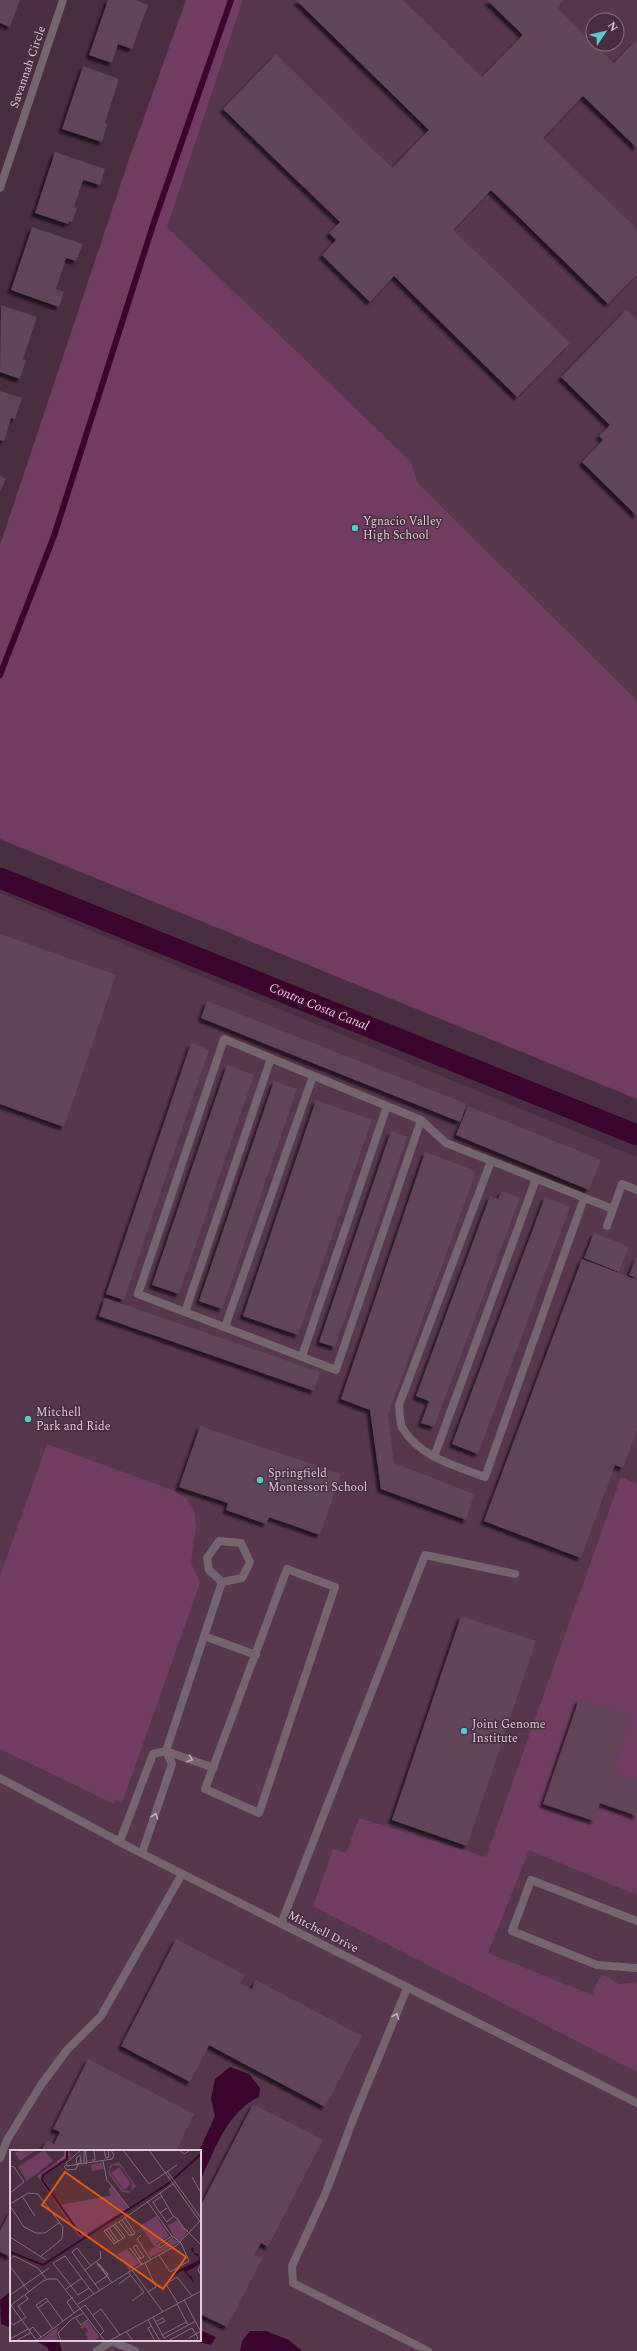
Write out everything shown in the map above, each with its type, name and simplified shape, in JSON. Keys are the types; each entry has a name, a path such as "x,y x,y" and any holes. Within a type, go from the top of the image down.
{"street":[{"name":"Savannah Circle","path":"0,188 63,0"},
{"path":"421,1120 336,1370 138,1294 224,1039 421,1120 446,1143 613,1209"},
{"path":"185,1312 271,1058"},
{"path":"225,1328 313,1076"},
{"path":"302,1356 387,1106"},
{"path":"491,1161 399,1405 402,1428 416,1445 434,1457 485,1477 584,1198"},
{"path":"434,1457 536,1178"},
{"path":"607,1226 622,1184 637,1190"},
{"path":"219,1541 241,1543 250,1562 242,1578 222,1582 208,1570 207,1558 219,1541"},
{"path":"281,1924 425,1555 514,1574"},
{"path":"287,1569 335,1587 259,1813 205,1789 214,1768 287,1569"},
{"path":"142,1853 172,1764 166,1751 222,1582"},
{"path":"204,1636 256,1656"},
{"path":"120,1841 153,1754 166,1751 214,1768"},
{"name":"Mitchell Drive","path":"0,1778 182,1874 637,2103"},
{"path":"0,2158 7,2140 41,2085 67,2050 102,2016 182,1874"},
{"path":"637,1921 531,1880 512,1931 596,1965 637,1968"},
{"path":"407,1988 354,2117 326,2192 292,2266 293,2283 428,2351"},
{"path":"97,2351 111,2341 135,2351"}],"shaded area":[{"name":"Ygnacio Valley High School","path":"186,0 243,0 167,227 410,461 418,483 637,701 637,1099 0,839 0,545 128,162"},
{"name":"Ygnacio Valley High School","path":"243,0 637,0 637,1099 0,839 0,714"},
{"path":"0,893 637,1157 637,2351 0,2351"},
{"path":"47,1444 172,1490 186,1498 194,1510 196,1527 191,1563 200,1583 122,1803 116,1800 114,1804 0,1749 0,1576"},
{"path":"621,1477 637,1484 637,1895 529,1850 488,1953 592,1995 599,1978 604,1975 619,1984 637,1982 637,2072 313,1906 333,1849 346,1853 359,1818 486,1857"},
{"path":"230,2067 249,2074 260,2088 259,2097 248,2104 230,2122 223,2133 201,2179 201,2150 199,2150 215,2116 211,2099 215,2079"},
{"path":"10,2292 10,2328 1,2324 0,2300"},
{"path":"201,2330 216,2337 211,2345 194,2341 201,2341"},
{"path":"250,2331 266,2331 289,2340 302,2351 240,2351 242,2341"},
{"path":"36,2341 59,2341 62,2351 49,2351 47,2347"}],"building":[{"path":"0,0 20,0 10,27 0,23"},
{"path":"108,0 135,0 148,5 132,49 118,44 112,63 89,55"},
{"path":"296,0 403,0 482,77 523,35 487,0 564,0 557,8 585,35 585,52 603,52 614,63 635,41 637,44 637,148 583,96 543,138 637,229 637,274 608,304 491,190 453,230 570,343 517,397 394,276 370,302 322,255 336,240 329,233 340,222 223,109 276,54 392,168 429,130"},
{"path":"83,66 119,79 105,122 107,125 102,142 62,129"},
{"path":"55,152 105,169 100,185 83,180 74,207 77,208 72,222 69,221 68,224 35,213"},
{"path":"32,227 83,244 76,261 66,258 56,289 64,292 59,307 11,290"},
{"path":"1,305 37,317 23,359 26,360 20,379 0,372"},
{"path":"626,310 637,320 637,516 582,462 603,440 599,436 610,425 561,377"},
{"path":"0,391 22,398 15,419 11,418 4,441 0,440"},
{"path":"0,475 6,479 0,491"},
{"path":"0,934 116,975 64,1127 0,1104"},
{"path":"207,1001 467,1104 460,1122 201,1018"},
{"path":"191,1043 209,1050 124,1300 106,1294"},
{"path":"227,1065 254,1075 179,1294 152,1285"},
{"path":"274,1081 297,1089 222,1309 199,1301"},
{"path":"316,1100 372,1120 298,1335 243,1316"},
{"path":"468,1106 601,1160 589,1190 456,1135"},
{"path":"391,1131 407,1137 335,1347 319,1342"},
{"path":"425,1152 476,1171 388,1415 394,1463 474,1494 466,1520 381,1489 370,1410 341,1399"},
{"path":"502,1191 520,1198 434,1427 421,1423 429,1401 416,1396 490,1196 498,1199"},
{"path":"545,1197 570,1207 478,1454 452,1444"},
{"path":"594,1233 629,1247 619,1272 584,1258"},
{"path":"637,1256 637,1278 629,1275"},
{"path":"582,1259 637,1280 637,1430 623,1468 615,1465 581,1558 484,1521"},
{"path":"105,1298 320,1372 314,1391 99,1316"},
{"name":"Springfield Montessori School","path":"200,1426 341,1474 320,1535 269,1517 266,1524 226,1510 228,1503 179,1487"},
{"name":"Joint Genome Institute","path":"461,1616 536,1641 467,1846 392,1820"},
{"name":"Joint Genome Institute","path":"579,1699 631,1716 613,1772 637,1780 637,1816 600,1803 594,1821 543,1804"},
{"path":"176,1939 245,1975 240,1983 252,1989 256,1980 362,2036 325,2107 209,2045 190,2082 121,2046"},
{"path":"88,2059 194,2114 176,2150 42,2150 47,2140 54,2144 60,2132 53,2129"},
{"path":"253,2104 323,2140 268,2247 261,2243 254,2255 262,2259 227,2327 201,2314 201,2205"},
{"path":"10,2212 10,2257 0,2252 0,2231"}],"waterway":[{"path":"0,675 54,536 154,222 231,0"},
{"name":"Contra Costa Canal","path":"0,878 637,1135"}],"place":[{"name":"Ygnacio Valley High School","path":"355,528"},
{"name":"Mitchell Park and Ride","path":"28,1419"},
{"name":"Springfield Montessori School","path":"260,1480"},
{"name":"Joint Genome Institute","path":"464,1731"}]}
